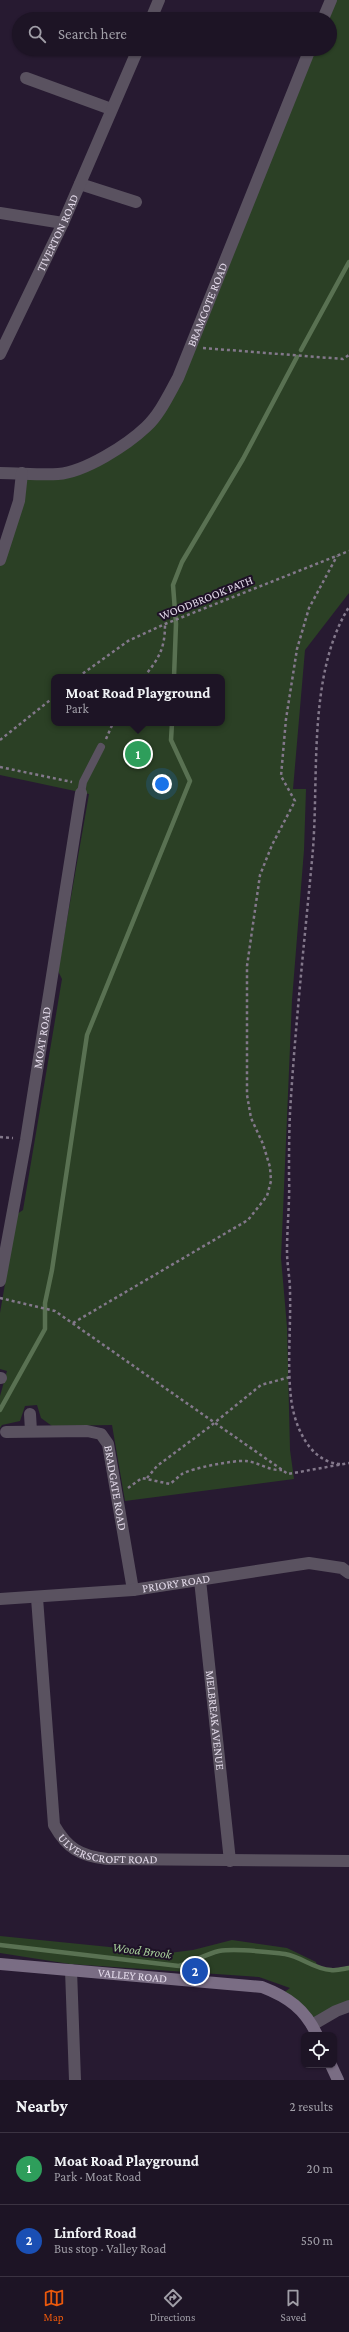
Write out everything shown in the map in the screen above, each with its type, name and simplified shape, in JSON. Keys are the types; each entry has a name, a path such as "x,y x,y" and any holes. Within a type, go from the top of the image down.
{"street":[{"path":"154,12 159,0"},
{"path":"326,12 331,0"},
{"name":"TIVERTON ROAD","path":"0,354 63,224 135,56"},
{"name":"BRAMCOTE ROAD","path":"0,473 59,474 81,468 122,445 146,426 163,405 178,378 307,56"},
{"path":"26,78 111,109"},
{"path":"80,184 136,202"},
{"path":"0,213 63,224"},
{"path":"0,560 19,500 22,473"},
{"name":"MOAT ROAD","path":"0,1282 26,1140 82,789"},
{"path":"30,1414 31,1431"},
{"name":"BRADGATE ROAD","path":"6,1432 87,1431 101,1434 108,1444 133,1590"},
{"name":"PRIORY ROAD","path":"0,1599 37,1598 133,1590 309,1563 342,1568 349,1573"},
{"name":"MELBREAK AVENUE","path":"200,1580 230,1861"},
{"name":"ULVERSCROFT ROAD","path":"37,1598 54,1825 63,1840 91,1857 230,1861 349,1861"},
{"name":"VALLEY ROAD","path":"0,1964 262,1987 282,1994 297,2005 314,2030"},
{"path":"71,1970 75,2080"},
{"path":"314,2030 336,2011 349,2006"},
{"path":"332,2068 338,2080"}],"lane":[{"path":"82,789 101,747"}],"path":[{"path":"190,348 343,359 349,355"},
{"name":"WOODBROOK PATH","path":"82,674 128,641 184,616 349,551"},
{"path":"73,1323 248,1220 267,1196 271,1181 270,1168 263,1144 251,1118 248,1095 246,966 260,875 272,845 295,801 281,776 286,719 297,649 309,608 337,556"},
{"path":"340,1464 330,1463 314,1453 303,1438 291,1399 290,1290 287,1253 288,1155 294,1042 312,860 316,759 320,708 330,648 336,630 349,608"},
{"path":"146,674 159,659 165,641 165,624"},
{"path":"0,740 51,699"},
{"path":"0,767 82,789"},
{"path":"0,1298 55,1311 288,1474 349,1463"},
{"path":"147,1478 157,1466 215,1423 261,1384 290,1377"},
{"path":"118,1496 135,1481 147,1478 170,1484 183,1474 193,1470 236,1462 246,1461 276,1470 282,1470"}],"green space":[{"path":"331,0 349,0 349,593 305,650 293,789 306,789 304,850 292,1000 281,1258 287,1327 290,1450 294,1479 125,1501 112,1425 52,1426 41,1418 37,1405 25,1406 20,1421 2,1425 0,1428 0,1396 7,1371 0,1369 0,1313 17,1214 23,1210 62,979 58,971 89,794 0,775 0,548 22,473 59,474 112,451 160,409 307,56 337,56 337,12 326,12"},
{"path":"0,1936 169,1953 193,1950 232,1940 287,1948 316,1962 318,1968 332,1971 349,1968 349,2006 312,2025 282,1994 290,1988 259,1977 70,1964 0,1953"}],"waterway":[{"path":"301,350 349,262"},
{"path":"174,674 176,624 173,585 182,562 243,459 297,357"},
{"path":"0,1410 45,1329 45,1303 52,1270 87,1035 190,781 171,740 172,726"},
{"name":"Wood Brook","path":"0,1945 179,1966 219,1951 252,1951 285,1954 319,1968 335,1970 349,1968"}],"place":[{"name":"Moat Road Playground","path":"138,754"},
{"name":"Linford Road","path":"195,1971"}]}
